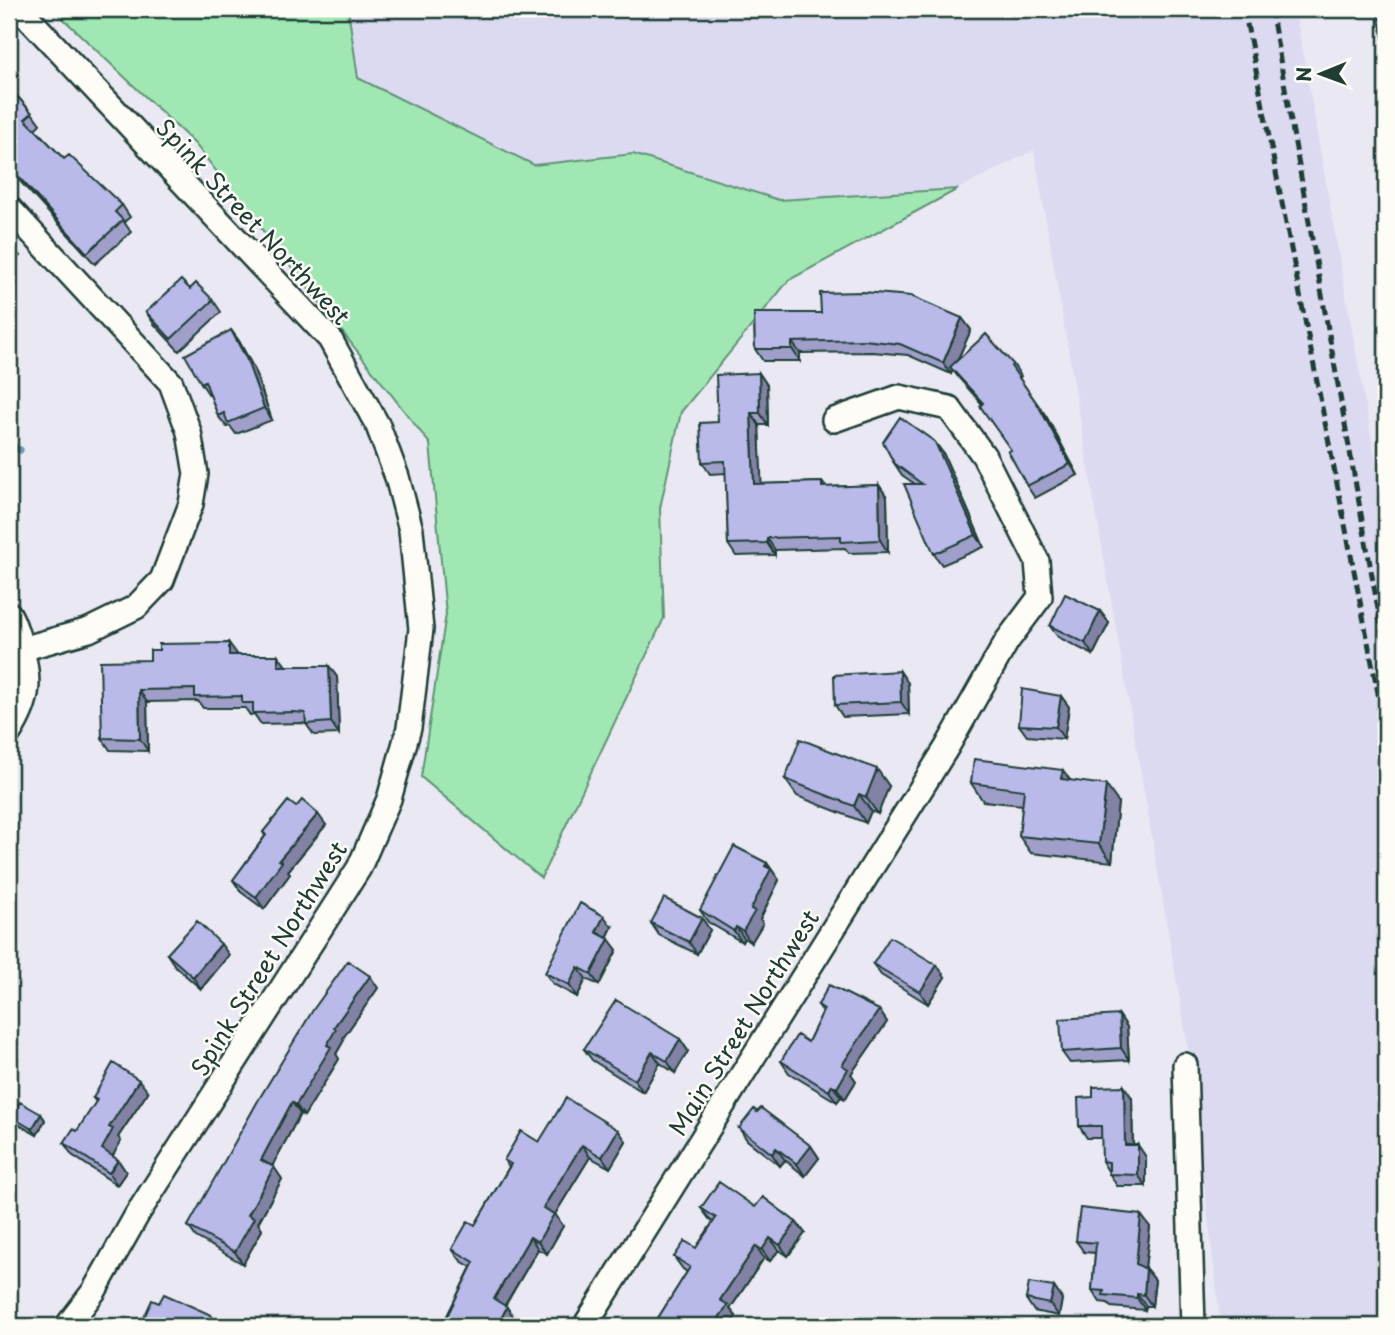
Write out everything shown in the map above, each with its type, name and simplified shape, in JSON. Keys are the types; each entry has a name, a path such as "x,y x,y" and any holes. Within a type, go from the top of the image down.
{"street":[{"name":"Spink Street Northwest","path":"20,9 330,339 378,426 397,477 411,530 421,629 409,728 389,799 359,868 138,1213 94,1291 67,1326"},
{"path":"9,208 171,383 189,432 196,474 188,514 162,580 136,607 89,630 22,649"},
{"name":"Main Street Northwest","path":"585,1326 947,747 1007,640 1040,597 1037,561 984,456 949,408 899,397 834,420"},
{"path":"9,614 28,667 27,694 21,715 9,733"},
{"path":"1185,1065 1193,1326"}],"shaded area":[{"path":"348,9 1295,9 1386,521 1386,1326 1221,1326 1188,1047 1034,150 958,189 779,200 633,154 534,165 358,78"}],"green space":[{"path":"53,9 348,9 358,78 534,165 633,154 779,200 958,189 789,280 681,412 660,508 664,618 541,878 421,777 446,614 430,444 195,144"}],"building":[{"path":"1377,9 1386,9 1386,47 1385,47"},
{"path":"9,87 32,113 25,119 64,159 69,155 122,205 115,212 123,220 87,253 9,166"},
{"path":"181,280 190,289 196,283 213,300 171,339 146,312"},
{"path":"863,292 911,296 962,318 943,363 900,344 864,340 792,342 792,349 755,349 754,313 821,313 820,293"},
{"path":"231,330 246,358 264,408 228,423 224,413 218,416 205,381 201,383 185,355"},
{"path":"986,334 1013,364 1011,366 1038,405 1070,464 1027,486 1008,451 1011,450 980,406 983,403 950,367"},
{"path":"759,373 760,413 751,413 754,484 822,482 822,487 879,485 880,540 841,542 841,536 767,538 767,543 728,544 725,461 702,462 700,423 718,422 716,375"},
{"path":"900,417 935,442 976,535 934,554 904,484 922,484 894,463 883,442"},
{"path":"1065,594 1100,611 1085,643 1050,626"},
{"path":"229,643 229,655 278,655 278,666 329,666 331,722 306,724 305,713 253,713 253,703 242,703 242,696 195,697 195,689 139,690 140,739 102,738 100,661 150,660 150,650 159,650 159,644"},
{"path":"900,671 901,702 835,705 834,675"},
{"path":"1022,689 1061,696 1056,727 1019,725"},
{"path":"800,739 877,769 866,797 859,794 854,806 785,779"},
{"path":"974,759 1063,770 1061,779 1106,785 1099,844 1019,836 1024,790 971,783"},
{"path":"302,800 318,814 279,860 282,862 256,897 233,880 266,835 263,832 288,801 296,807"},
{"path":"734,846 767,863 765,866 771,869 751,909 755,911 743,931 736,927 734,931 700,910"},
{"path":"664,898 702,918 689,942 651,923"},
{"path":"580,903 604,916 596,932 609,939 591,974 578,967 569,985 545,973"},
{"path":"197,921 221,944 193,977 167,954"},
{"path":"890,937 937,965 920,992 873,964"},
{"path":"348,961 370,976 334,1027 336,1029 327,1045 331,1047 296,1105 292,1102 261,1160 274,1167 248,1215 254,1218 235,1252 188,1226 259,1099 313,1010"},
{"path":"829,985 879,1010 842,1065 848,1069 837,1088 832,1085 829,1091 781,1061 797,1035 808,1042 824,1009 818,1005"},
{"path":"616,1000 680,1039 667,1061 652,1052 635,1080 584,1049"},
{"path":"1119,1015 1121,1048 1062,1052 1060,1019"},
{"path":"113,1063 139,1080 109,1127 113,1129 102,1149 118,1160 109,1173 64,1143 73,1129 77,1131 97,1100 93,1098"},
{"path":"1124,1086 1125,1145 1138,1145 1138,1175 1109,1174 1109,1162 1102,1161 1101,1126 1079,1126 1078,1098 1093,1097 1093,1087"},
{"path":"566,1098 618,1130 602,1157 582,1145 543,1208 554,1214 538,1242 530,1237 494,1299 507,1307 497,1326 442,1326 474,1262 452,1249 468,1221 475,1225 511,1164 504,1160 521,1131 539,1142"},
{"path":"20,1102 41,1114 32,1129 12,1117"},
{"path":"761,1108 811,1146 797,1164 776,1148 772,1154 739,1128 754,1109 757,1112"},
{"path":"719,1182 755,1207 763,1197 796,1222 780,1245 770,1238 762,1250 756,1246 720,1300 728,1305 713,1326 702,1326 694,1321 690,1326 653,1326 690,1267 674,1257 685,1241 696,1248 716,1218 701,1208"},
{"path":"1080,1208 1141,1215 1136,1264 1146,1269 1144,1295 1137,1294 1137,1298 1103,1295 1104,1291 1092,1290 1096,1243 1076,1241"},
{"path":"1029,1283 1054,1287 1050,1304 1026,1299"},
{"path":"164,1294 211,1315 206,1326 140,1326 152,1300 159,1303"}],"waterway":[{"path":"9,445 20,450"}],"railway":[{"path":"1244,9 1386,734"},
{"path":"1271,9 1386,654"}]}
